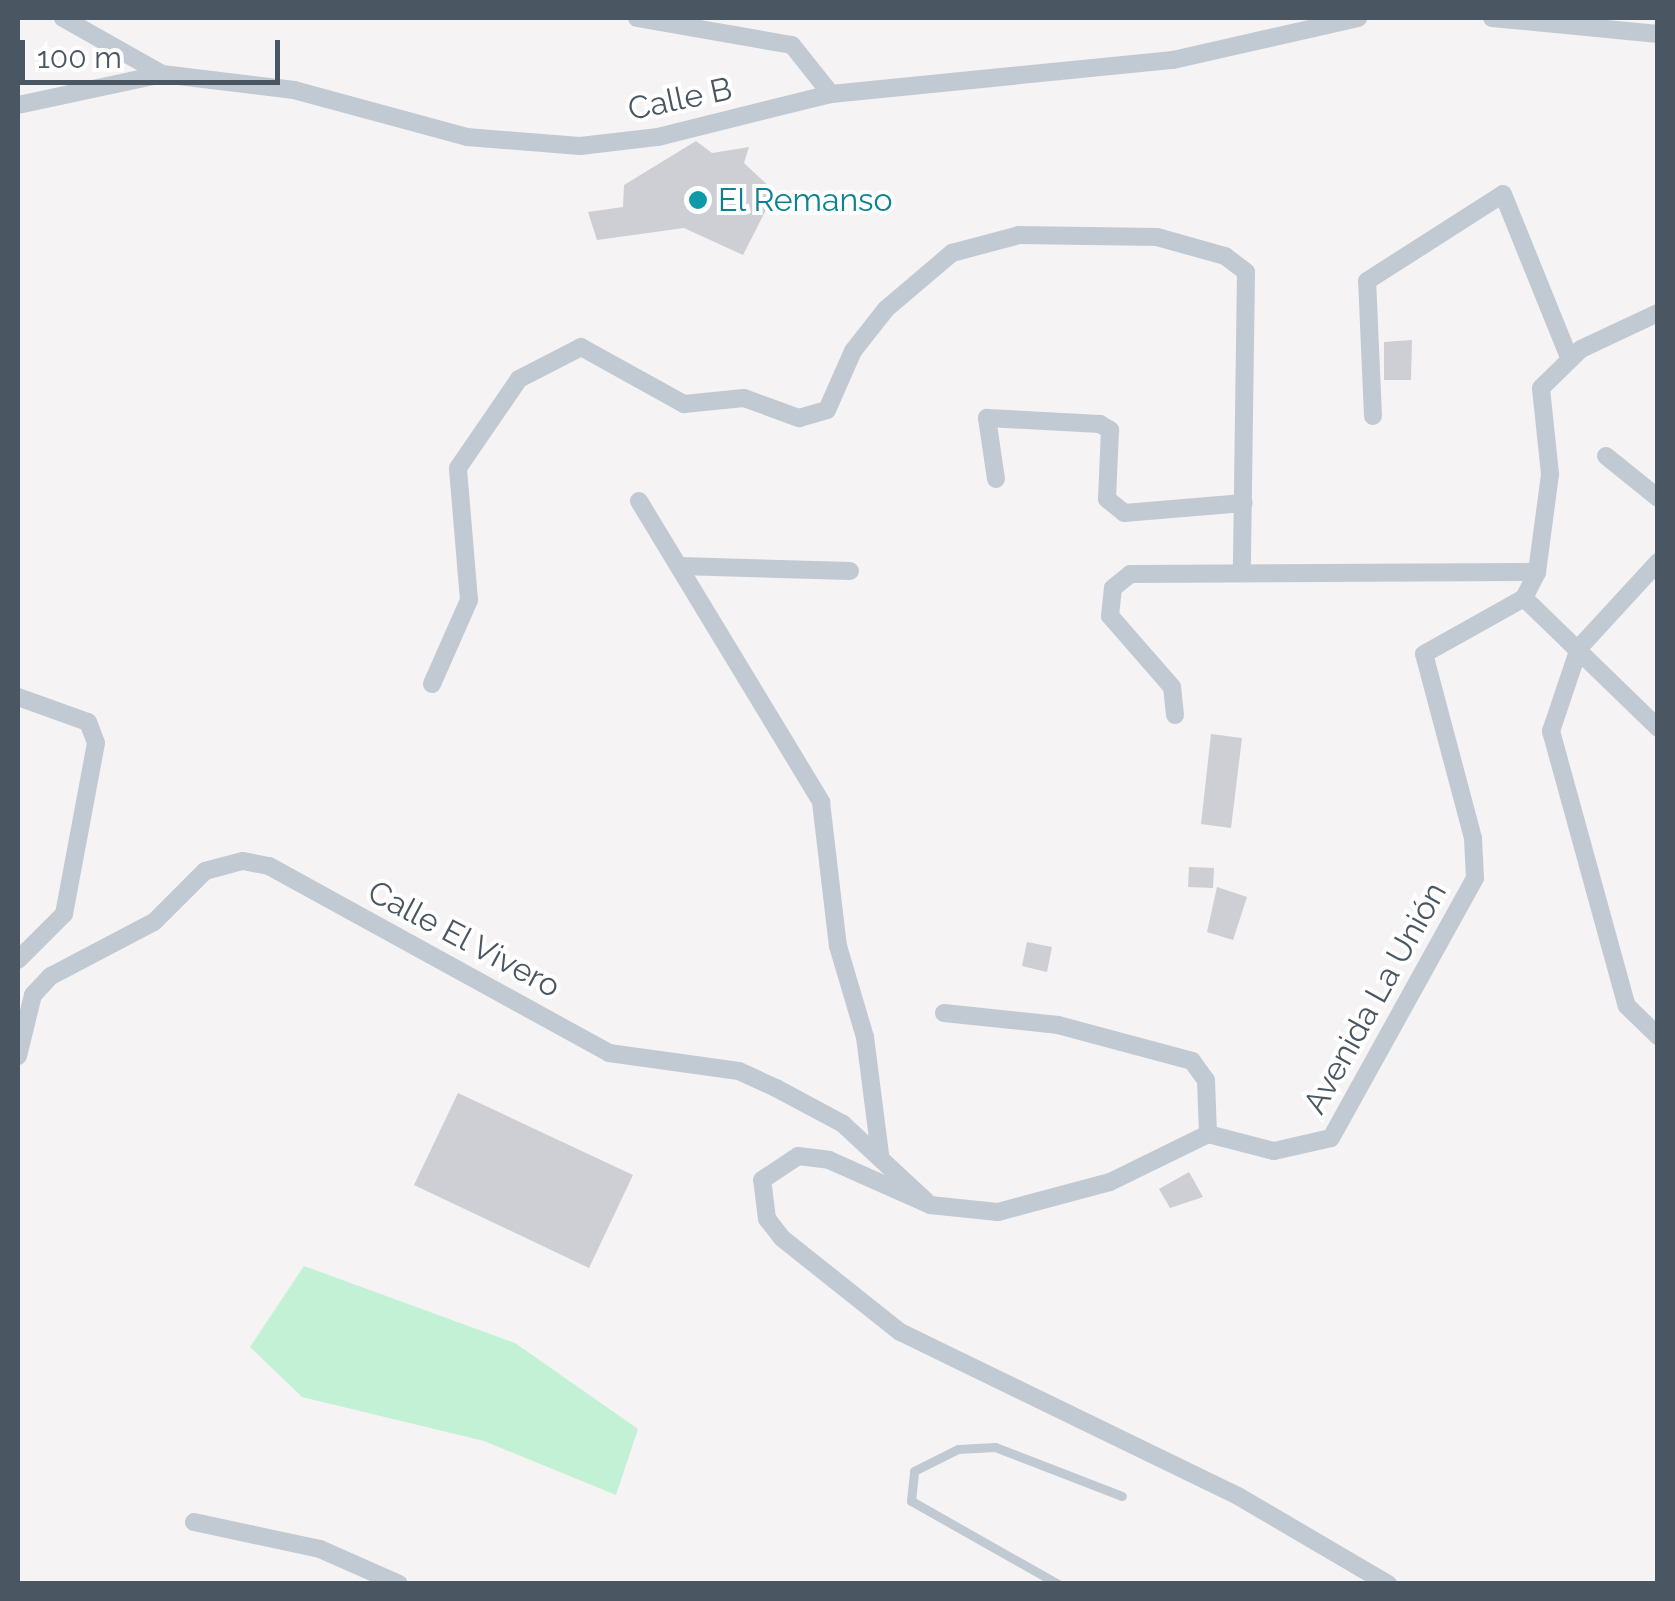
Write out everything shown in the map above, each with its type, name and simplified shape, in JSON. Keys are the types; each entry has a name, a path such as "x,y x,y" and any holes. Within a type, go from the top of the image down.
{"street":[{"path":"63,18 162,74"},
{"path":"637,18 792,45 831,94"},
{"name":"Calle B","path":"18,104 162,74 294,90 529,146 658,137 831,94 1173,60 1358,18"},
{"path":"1492,18 1658,34"},
{"path":"1373,416 1366,281 1502,194 1569,356"},
{"path":"432,684 468,600 458,468 519,380 581,346 684,404 744,398 775,413 813,414 826,410 853,351 900,298 952,253 1019,236 1157,238 1225,256 1246,272 1242,572"},
{"path":"1658,313 1569,356 1541,388 1550,474 1536,572 1524,598 1658,728"},
{"path":"996,480 987,418 1100,424 1110,430 1107,498 1124,513 1244,503"},
{"path":"1606,456 1658,498"},
{"path":"639,501 822,802 838,946 864,1036 880,1154"},
{"path":"1658,562 1578,648 1551,731 1554,762 1627,1006 1658,1036"},
{"path":"680,566 850,571"},
{"path":"1175,715 1162,673 1118,635 1113,588 1130,574 1536,572"},
{"name":"Avenida La Unión","path":"1208,1134 1274,1150 1306,1148 1349,1116 1399,1005 1466,906 1474,878 1473,838 1424,654 1524,598"},
{"path":"18,696 92,727 69,900 18,960"},
{"name":"Calle El Vivero","path":"18,1056 33,995 51,976 154,922 205,871 243,861 269,866 609,1053 739,1071 880,1154 930,1206"},
{"path":"944,1013 1058,1025 1192,1061 1206,1080 1208,1134 1034,1208 930,1206 828,1160 787,1159 762,1180 767,1219 782,1238 900,1332 1238,1496 1388,1584"},
{"path":"194,1522 320,1549 399,1584"}],"lane":[{"path":"1058,1584 911,1501 914,1471 958,1448 995,1447 1122,1496"}],"green space":[{"path":"304,1266 515,1343 638,1429 616,1495 484,1441 302,1397 250,1347"}],"building":[{"name":"El Remanso","path":"696,141 712,153 749,147 744,163 775,192 743,255 684,228 597,240 588,212 623,207 624,185"},
{"path":"1412,340 1411,380 1384,380 1384,342"},
{"path":"1211,734 1242,738 1231,828 1201,824"},
{"path":"1189,867 1214,868 1213,888 1188,887"},
{"path":"1217,887 1247,897 1233,940 1207,932"},
{"path":"1027,942 1052,947 1047,972 1022,966"},
{"path":"458,1093 633,1175 589,1268 414,1185"},
{"path":"1189,1172 1203,1197 1170,1208 1159,1189"}],"place":[{"name":"El Remanso","path":"698,200"}]}
